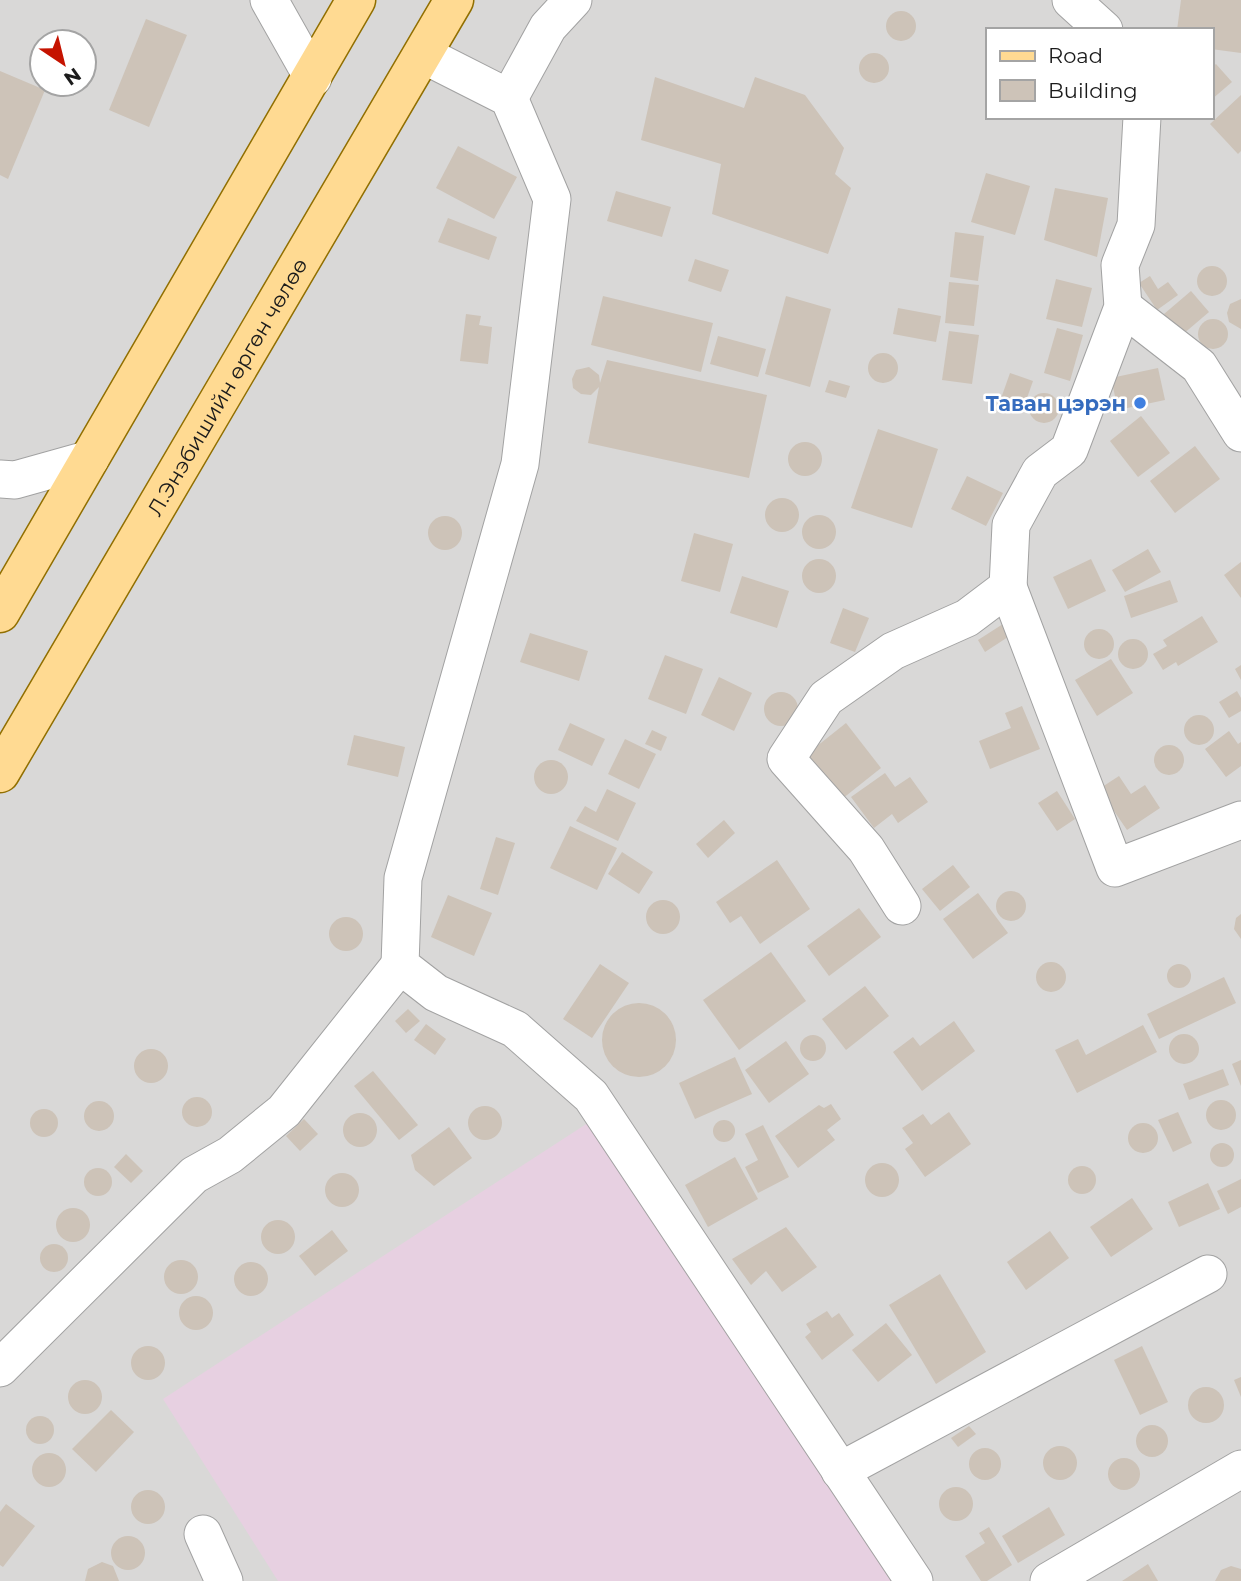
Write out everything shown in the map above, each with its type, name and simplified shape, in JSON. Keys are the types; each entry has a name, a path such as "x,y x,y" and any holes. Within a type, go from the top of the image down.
{"main road":[{"path":"0,612 356,0"},
{"name":"Л.Энэбишийн өргөн чөлөө","path":"0,773 454,0"},
{"path":"426,47 478,0"}],"street":[{"path":"269,0 313,78"},
{"path":"509,99 548,27 573,0"},
{"path":"1071,0 1102,28"},
{"path":"0,1368 194,1175 230,1155 284,1111 400,965 403,878 522,451 552,199 509,99 426,47"},
{"path":"1142,119 1136,225 1120,265 1123,307 1069,450 1040,472 1011,525 1008,587 1115,868 1241,821"},
{"path":"1123,307 1199,366 1241,433"},
{"path":"0,479 15,480 90,459"},
{"path":"902,906 866,849 786,759 826,698 893,651 967,618 1008,587"},
{"path":"400,965 436,993 515,1028 591,1096 914,1581"},
{"path":"840,1471 1208,1274"},
{"path":"1049,1581 1241,1469"},
{"path":"203,1534 224,1581"}],"shaded area":[{"path":"0,0 1241,0 1241,1581 0,1581"},
{"path":"594,1119 897,1581 278,1581 163,1399"}],"building":[{"path":"1181,0 1241,0 1241,53 1213,49 1213,28 1177,28"},
{"path":"901,11 912,15 916,26 912,37 901,41 890,37 886,26 890,15"},
{"path":"146,19 187,35 149,127 109,110"},
{"path":"874,53 885,57 889,68 885,79 874,83 863,79 859,68 863,57"},
{"path":"1216,64 1232,82 1213,98 1213,66"},
{"path":"0,71 28,83 28,98 42,98 8,179 0,175"},
{"path":"655,77 744,108 755,77 805,95 844,148 835,174 851,188 828,254 712,214 721,164 641,140"},
{"path":"1241,95 1241,151 1238,154 1210,124"},
{"path":"458,146 517,177 494,219 436,188"},
{"path":"986,173 1030,186 1015,235 971,222"},
{"path":"1055,188 1108,198 1097,257 1044,240"},
{"path":"616,191 671,207 662,237 607,221"},
{"path":"448,218 497,237 489,260 438,242"},
{"path":"955,232 984,236 978,281 950,277"},
{"path":"695,259 729,270 721,292 688,281"},
{"path":"1212,266 1223,270 1227,281 1223,292 1212,296 1201,292 1197,281 1201,270"},
{"path":"1150,276 1158,289 1168,282 1178,295 1157,310 1139,283"},
{"path":"1056,279 1092,288 1082,327 1046,319"},
{"path":"949,282 979,285 974,326 945,323"},
{"path":"1191,291 1209,312 1182,335 1164,314"},
{"path":"603,296 713,323 701,372 591,345"},
{"path":"786,296 831,309 810,387 765,374"},
{"path":"1241,299 1241,329 1229,322 1227,313 1230,304"},
{"path":"898,308 941,316 936,342 893,334"},
{"path":"466,314 481,316 479,325 492,327 488,364 460,361"},
{"path":"1213,319 1224,323 1228,334 1224,345 1213,349 1202,345 1198,334 1202,323"},
{"path":"1057,328 1083,335 1070,381 1044,373"},
{"path":"949,331 979,335 972,384 942,380"},
{"path":"718,336 766,349 758,377 710,364"},
{"path":"883,353 889,354 897,362 897,374 889,382 883,383 877,382 869,374 868,368 869,362 877,354"},
{"path":"607,360 767,395 749,478 588,443 599,387 591,395 581,394 573,388 572,379 576,370 589,367 599,375 600,383"},
{"path":"1158,368 1165,400 1118,410 1111,378"},
{"path":"1010,373 1033,381 1022,412 999,404"},
{"path":"829,380 850,386 846,398 825,392"},
{"path":"1044,393 1055,397 1059,408 1055,419 1044,423 1033,419 1029,408 1033,397"},
{"path":"1141,416 1170,453 1138,477 1110,441"},
{"path":"878,429 938,449 912,528 851,508"},
{"path":"805,442 817,447 822,459 817,471 805,476 793,471 788,459 793,447"},
{"path":"1195,446 1220,479 1175,513 1150,481"},
{"path":"967,476 1003,493 986,526 951,509"},
{"path":"782,498 794,503 799,515 794,527 782,532 770,527 765,515 770,503"},
{"path":"819,515 831,520 836,532 831,544 819,549 807,544 802,532 807,520"},
{"path":"445,516 457,521 462,533 457,545 445,550 433,545 428,533 433,521"},
{"path":"694,533 733,544 720,592 681,581"},
{"path":"1148,549 1161,572 1125,592 1112,570"},
{"path":"819,559 831,564 836,576 831,588 819,593 807,588 802,576 807,564"},
{"path":"1091,559 1106,591 1068,609 1053,577"},
{"path":"1241,562 1241,598 1224,575"},
{"path":"742,576 789,591 777,628 730,613"},
{"path":"1170,580 1178,602 1131,618 1124,596"},
{"path":"843,608 869,618 855,652 830,643"},
{"path":"1202,616 1218,642 1178,666 1176,662 1163,670 1153,654 1167,646 1163,640"},
{"path":"1003,624 1011,635 985,652 978,640"},
{"path":"1099,629 1110,633 1114,644 1110,655 1099,659 1088,655 1084,644 1088,633"},
{"path":"530,633 588,651 579,681 520,662"},
{"path":"1133,639 1144,643 1148,654 1144,665 1133,669 1122,665 1118,654 1122,643"},
{"path":"665,655 703,669 686,714 648,699"},
{"path":"1111,659 1133,693 1097,716 1075,680"},
{"path":"1241,665 1241,680 1235,669"},
{"path":"719,677 752,693 734,731 701,715"},
{"path":"1237,691 1241,698 1241,711 1229,718 1219,702"},
{"path":"781,692 793,697 798,709 793,721 781,726 769,721 764,709 769,697"},
{"path":"1022,706 1040,749 990,769 979,741 1011,728 1005,713"},
{"path":"1199,715 1210,719 1214,730 1210,741 1199,745 1188,741 1184,730 1188,719"},
{"path":"570,723 605,739 592,766 558,750"},
{"path":"846,723 881,768 842,799 807,754"},
{"path":"652,730 667,737 661,751 645,744"},
{"path":"1229,731 1238,744 1241,742 1241,766 1226,777 1205,749"},
{"path":"354,735 405,747 398,777 347,765"},
{"path":"625,739 656,754 639,789 608,774"},
{"path":"1169,745 1180,749 1184,760 1180,771 1169,775 1158,771 1154,760 1158,749"},
{"path":"551,760 563,765 568,777 563,789 551,794 539,789 534,777 539,765"},
{"path":"885,773 895,787 910,777 928,802 898,823 892,814 874,828 851,797"},
{"path":"1119,776 1131,794 1145,785 1160,808 1127,830 1099,789"},
{"path":"607,789 636,803 618,841 576,821 585,806 596,812"},
{"path":"1057,791 1075,819 1057,831 1038,803"},
{"path":"724,820 735,833 708,858 696,844"},
{"path":"570,826 617,848 597,890 550,868"},
{"path":"496,837 515,843 498,895 480,889"},
{"path":"622,852 653,872 639,894 608,874"},
{"path":"777,860 810,909 760,944 741,916 730,923 716,902"},
{"path":"953,865 970,887 940,911 922,889"},
{"path":"1011,891 1022,895 1026,906 1022,917 1011,921 1000,917 996,906 1000,895"},
{"path":"978,893 1008,933 973,959 943,919"},
{"path":"448,895 492,913 474,956 431,937"},
{"path":"663,900 675,905 680,917 675,929 663,934 651,929 646,917 651,905"},
{"path":"859,908 881,937 829,976 807,946"},
{"path":"1241,914 1241,939 1234,929 1236,918"},
{"path":"346,917 358,922 363,934 358,946 346,951 334,946 329,934 334,922"},
{"path":"771,952 806,1001 739,1050 703,1000"},
{"path":"1051,962 1062,966 1066,977 1062,988 1051,992 1040,988 1036,977 1040,966"},
{"path":"600,964 629,983 592,1038 563,1019"},
{"path":"1179,964 1190,971 1191,976 1184,987 1179,988 1168,981 1167,976 1174,965"},
{"path":"1224,977 1236,1003 1159,1039 1147,1014"},
{"path":"865,986 889,1016 846,1050 822,1019"},
{"path":"639,1003 660,1009 670,1019 676,1040 670,1061 660,1071 639,1077 618,1071 608,1061 602,1040 608,1019 618,1009"},
{"path":"408,1009 420,1021 406,1033 395,1021"},
{"path":"954,1021 975,1051 922,1091 893,1052 913,1037 920,1046"},
{"path":"426,1024 446,1039 435,1055 414,1040"},
{"path":"1143,1025 1157,1052 1077,1093 1055,1050 1078,1039 1086,1055"},
{"path":"1184,1034 1195,1038 1199,1049 1195,1060 1184,1064 1173,1060 1169,1049 1173,1038"},
{"path":"813,1035 822,1039 826,1048 822,1057 813,1061 804,1057 800,1048 804,1039"},
{"path":"786,1041 809,1074 769,1103 745,1070"},
{"path":"151,1049 163,1054 168,1066 163,1078 151,1083 139,1078 134,1066 139,1054"},
{"path":"735,1057 752,1094 695,1119 679,1083"},
{"path":"1241,1060 1241,1086 1232,1064"},
{"path":"1223,1069 1229,1085 1189,1100 1183,1084"},
{"path":"373,1071 418,1125 399,1140 354,1086"},
{"path":"197,1097 203,1098 211,1106 211,1118 203,1126 197,1127 191,1126 183,1118 182,1112 183,1106 191,1098"},
{"path":"1221,1100 1232,1104 1236,1115 1232,1126 1221,1130 1210,1126 1206,1115 1210,1104"},
{"path":"99,1101 105,1102 113,1110 113,1122 105,1130 99,1131 93,1130 85,1122 84,1116 85,1110 93,1102"},
{"path":"831,1104 841,1119 827,1130 835,1140 798,1168 775,1136 819,1105 824,1108"},
{"path":"485,1106 497,1111 502,1123 497,1135 485,1140 473,1135 468,1123 473,1111"},
{"path":"44,1109 54,1113 58,1123 54,1133 44,1137 34,1133 30,1123 34,1113"},
{"path":"949,1112 971,1144 925,1177 905,1149 913,1143 902,1128 923,1114 931,1125"},
{"path":"1178,1112 1192,1143 1173,1152 1158,1120"},
{"path":"360,1113 372,1118 377,1130 372,1142 360,1147 348,1142 343,1130 348,1118"},
{"path":"304,1119 318,1134 300,1151 286,1136"},
{"path":"724,1120 732,1123 735,1131 732,1139 724,1142 716,1139 713,1131 716,1123"},
{"path":"1143,1123 1154,1127 1158,1138 1154,1149 1143,1153 1132,1149 1128,1138 1132,1127"},
{"path":"763,1125 789,1177 758,1193 745,1167 758,1160 745,1134"},
{"path":"449,1127 472,1158 434,1186 415,1170 411,1155"},
{"path":"1222,1143 1230,1147 1234,1155 1230,1163 1222,1167 1214,1163 1210,1155 1214,1147"},
{"path":"126,1154 143,1171 131,1183 114,1167"},
{"path":"735,1157 758,1199 708,1227 685,1185"},
{"path":"882,1163 894,1168 899,1180 894,1192 882,1197 870,1192 865,1180 870,1168"},
{"path":"1082,1166 1092,1170 1096,1180 1092,1190 1082,1194 1072,1190 1068,1180 1072,1170"},
{"path":"98,1168 108,1172 112,1182 108,1192 98,1196 88,1192 84,1182 88,1172"},
{"path":"342,1173 354,1178 359,1190 354,1202 342,1207 330,1202 325,1190 330,1178"},
{"path":"1241,1179 1241,1207 1228,1214 1217,1191"},
{"path":"1208,1183 1220,1209 1179,1227 1168,1202"},
{"path":"1132,1198 1153,1229 1111,1257 1090,1227"},
{"path":"73,1208 85,1213 90,1225 85,1237 73,1242 61,1237 56,1225 61,1213"},
{"path":"278,1220 290,1225 295,1237 290,1249 278,1254 266,1249 261,1237 266,1225"},
{"path":"786,1227 817,1267 782,1292 766,1271 751,1285 732,1259"},
{"path":"332,1230 348,1251 315,1276 299,1256"},
{"path":"1050,1231 1069,1258 1026,1290 1007,1262"},
{"path":"54,1244 64,1248 68,1258 64,1268 54,1272 44,1268 40,1258 44,1248"},
{"path":"181,1260 193,1265 198,1277 193,1289 181,1294 169,1289 164,1277 169,1265"},
{"path":"251,1262 263,1267 268,1279 263,1291 251,1296 239,1291 234,1279 239,1267"},
{"path":"940,1274 986,1352 936,1384 889,1305"},
{"path":"196,1296 208,1301 213,1313 208,1325 196,1330 184,1325 179,1313 184,1301"},
{"path":"827,1311 832,1318 839,1313 854,1335 822,1360 805,1337 811,1332 806,1324"},
{"path":"886,1323 912,1355 878,1382 852,1350"},
{"path":"148,1346 160,1351 165,1363 160,1375 148,1380 136,1375 131,1363 136,1351"},
{"path":"1142,1346 1168,1402 1140,1415 1114,1360"},
{"path":"1241,1377 1241,1397 1234,1380"},
{"path":"85,1380 97,1385 102,1397 97,1409 85,1414 73,1409 68,1397 73,1385"},
{"path":"1206,1387 1218,1393 1224,1405 1218,1417 1206,1423 1194,1417 1188,1405 1194,1393"},
{"path":"111,1410 134,1432 96,1472 72,1449"},
{"path":"40,1416 50,1420 54,1430 50,1440 40,1444 30,1440 26,1430 30,1420"},
{"path":"1152,1425 1163,1430 1168,1441 1163,1452 1152,1457 1141,1452 1136,1441 1141,1430"},
{"path":"969,1426 976,1434 958,1447 951,1438"},
{"path":"1060,1446 1072,1451 1077,1463 1072,1475 1060,1480 1048,1475 1043,1463 1048,1451"},
{"path":"985,1448 996,1453 1001,1464 996,1475 985,1480 974,1475 969,1464 974,1453"},
{"path":"49,1453 61,1458 66,1470 61,1482 49,1487 37,1482 32,1470 37,1458"},
{"path":"1124,1458 1135,1463 1140,1474 1135,1485 1124,1490 1113,1485 1108,1474 1113,1463"},
{"path":"956,1487 968,1492 973,1504 968,1516 956,1521 944,1516 939,1504 944,1492"},
{"path":"148,1490 160,1495 165,1507 160,1519 148,1524 136,1519 131,1507 136,1495"},
{"path":"6,1504 35,1526 3,1567 0,1565 0,1512"},
{"path":"1049,1507 1065,1535 1018,1563 1002,1536"},
{"path":"989,1527 1012,1565 987,1581 981,1581 965,1556 985,1543 979,1533"},
{"path":"128,1536 140,1541 145,1553 140,1565 128,1570 116,1565 111,1553 116,1541"},
{"path":"102,1562 113,1566 119,1581 85,1581 88,1569"},
{"path":"1148,1564 1158,1581 1122,1581"},
{"path":"1231,1566 1241,1569 1241,1581 1215,1581 1221,1570"}],"place":[{"name":"Таван цэрэн","path":"1140,403"}]}
